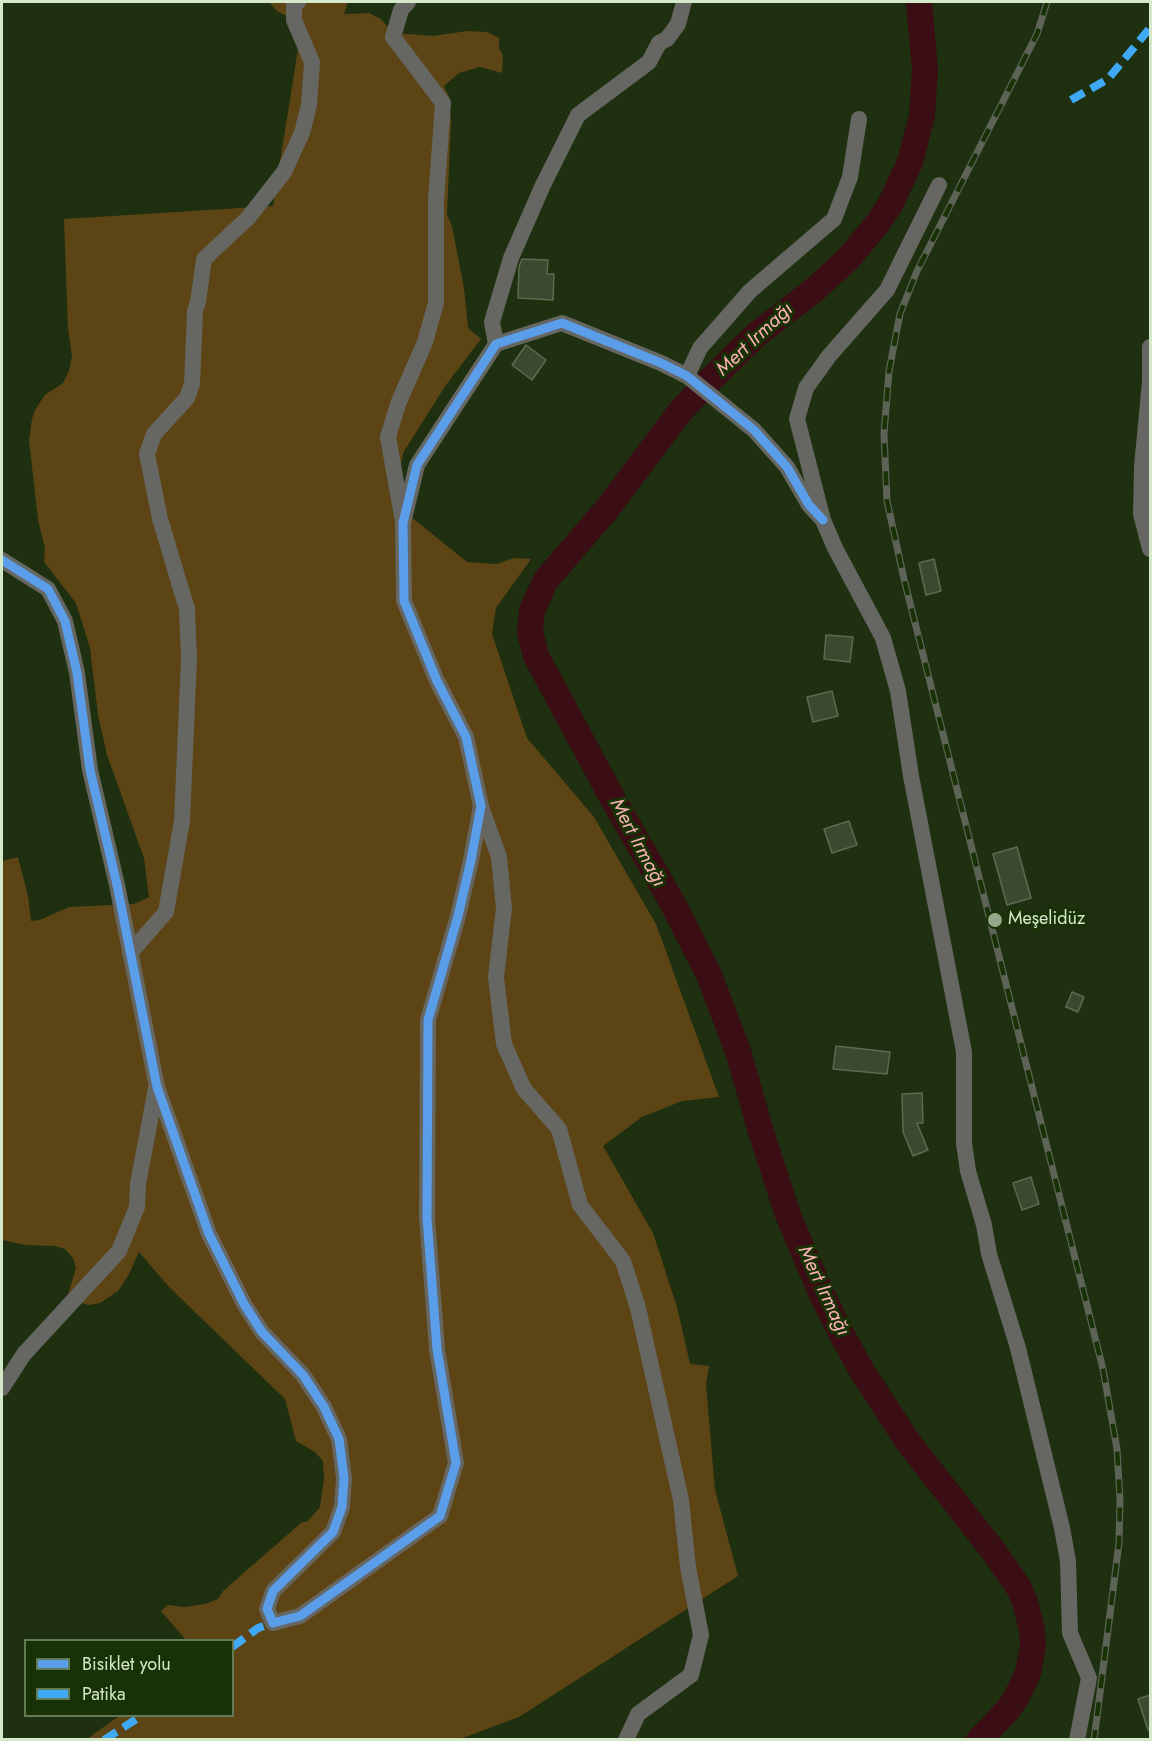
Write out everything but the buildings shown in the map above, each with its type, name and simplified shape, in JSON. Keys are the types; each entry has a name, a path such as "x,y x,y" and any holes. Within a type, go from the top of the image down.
{"street":[{"path":"130,953 166,912 182,821 189,658 187,609 160,519 147,454 154,434 187,398 192,384 195,311 204,259 248,218 284,172 302,133 309,105 312,62 294,20 294,5 298,2"},
{"path":"408,2 400,10 393,37 443,103 436,201 436,303 425,342 398,404 388,437 403,523 404,601 437,681 466,737 481,806 499,857 504,908 496,977 504,1044 524,1089 559,1129 580,1205 623,1261 638,1308 681,1500 688,1567 700,1635 691,1675 639,1714 626,1740"},
{"path":"496,344 492,322 511,258 543,185 578,115 649,62 659,44 667,39 678,24 684,2"},
{"path":"687,376 700,348 750,291 834,219 850,177 859,119"},
{"path":"939,185 887,290 829,356 806,388 797,419 823,520 835,548 883,638 898,691 964,1052 964,1143 968,1172 984,1225 989,1254 1018,1348 1062,1528 1068,1561 1070,1633 1089,1678 1077,1740"},
{"path":"403,523 417,465 496,344 562,323 661,363 687,376 754,430 787,467 809,505 823,520"},
{"path":"1150,347 1150,382 1142,466 1141,514 1150,549"},
{"path":"4,568 48,590 65,621 77,673 90,770 157,1087 209,1234 244,1304 262,1332 303,1375 324,1407 339,1439 344,1478 342,1507 333,1532 273,1591 267,1609 273,1623 300,1616 440,1516 456,1463 437,1349 427,1218 428,1020 458,916 481,806"},
{"path":"2,1388 24,1354 119,1251 137,1207 138,1184 157,1087"}],"shaded area":[{"path":"269,2 348,2 344,14 369,13 381,19 393,33 433,36 467,31 487,32 499,38 499,48 503,56 502,73 480,67 459,73 444,86 449,97 451,121 447,215 452,226 464,288 468,328 481,339 446,385 403,453 394,508 405,512 467,562 497,564 514,558 531,559 496,608 492,634 527,738 594,817 656,924 719,1097 682,1101 642,1117 603,1146 653,1233 677,1307 690,1364 709,1366 706,1385 715,1490 738,1576 519,1717 460,1739 87,1739 118,1717 234,1717 234,1639 185,1639 161,1611 168,1605 184,1607 205,1604 218,1599 223,1591 301,1523 308,1521 320,1507 324,1479 323,1461 315,1452 296,1441 285,1399 169,1287 139,1252 118,1291 100,1303 90,1305 67,1298 76,1268 73,1258 65,1249 2,1240 2,861 18,857 28,896 31,921 40,920 69,907 134,904 149,897 144,858 107,755 98,715 90,648 76,603 44,562 45,548 38,520 29,440 32,419 45,395 63,383 69,371 72,356 68,329 64,219 273,206 302,24 277,11"}],"waterway":[{"name":"Mert Irmağı","path":"919,2 925,69 922,116 910,162 890,205 848,259 814,290 756,335 679,413 607,509 546,580 532,610 530,632 536,656 614,801 672,902 709,975 738,1051 788,1215 841,1333 862,1371 908,1442 995,1553 1019,1588 1025,1602 1033,1645 1028,1673 1015,1700 979,1740"}],"railway":[{"path":"1047,2 1037,34 917,271 900,314 889,371 884,434 887,501 904,579 1103,1369 1117,1449 1120,1500 1119,1543 1094,1740"}],"marked path":[{"path":"1071,100 1108,79 1150,28"},
{"path":"234,1646 258,1628 273,1623"},
{"path":"104,1740 139,1717"}],"cycle path":[{"path":"2,560 48,589 65,621 77,673 90,770 117,885 157,1087 209,1234 244,1304 262,1332 303,1375 324,1407 339,1439 344,1478 342,1507 333,1532 273,1591 267,1609 273,1623 300,1616 440,1516 456,1463 437,1349 427,1218 428,1020 458,916 481,806 466,737 437,681 404,601 403,523 417,465 496,344 562,323 661,363 687,376 754,430 787,467 809,505 823,520"}],"place":[{"name":"Meşelidüz","path":"995,920"}]}
